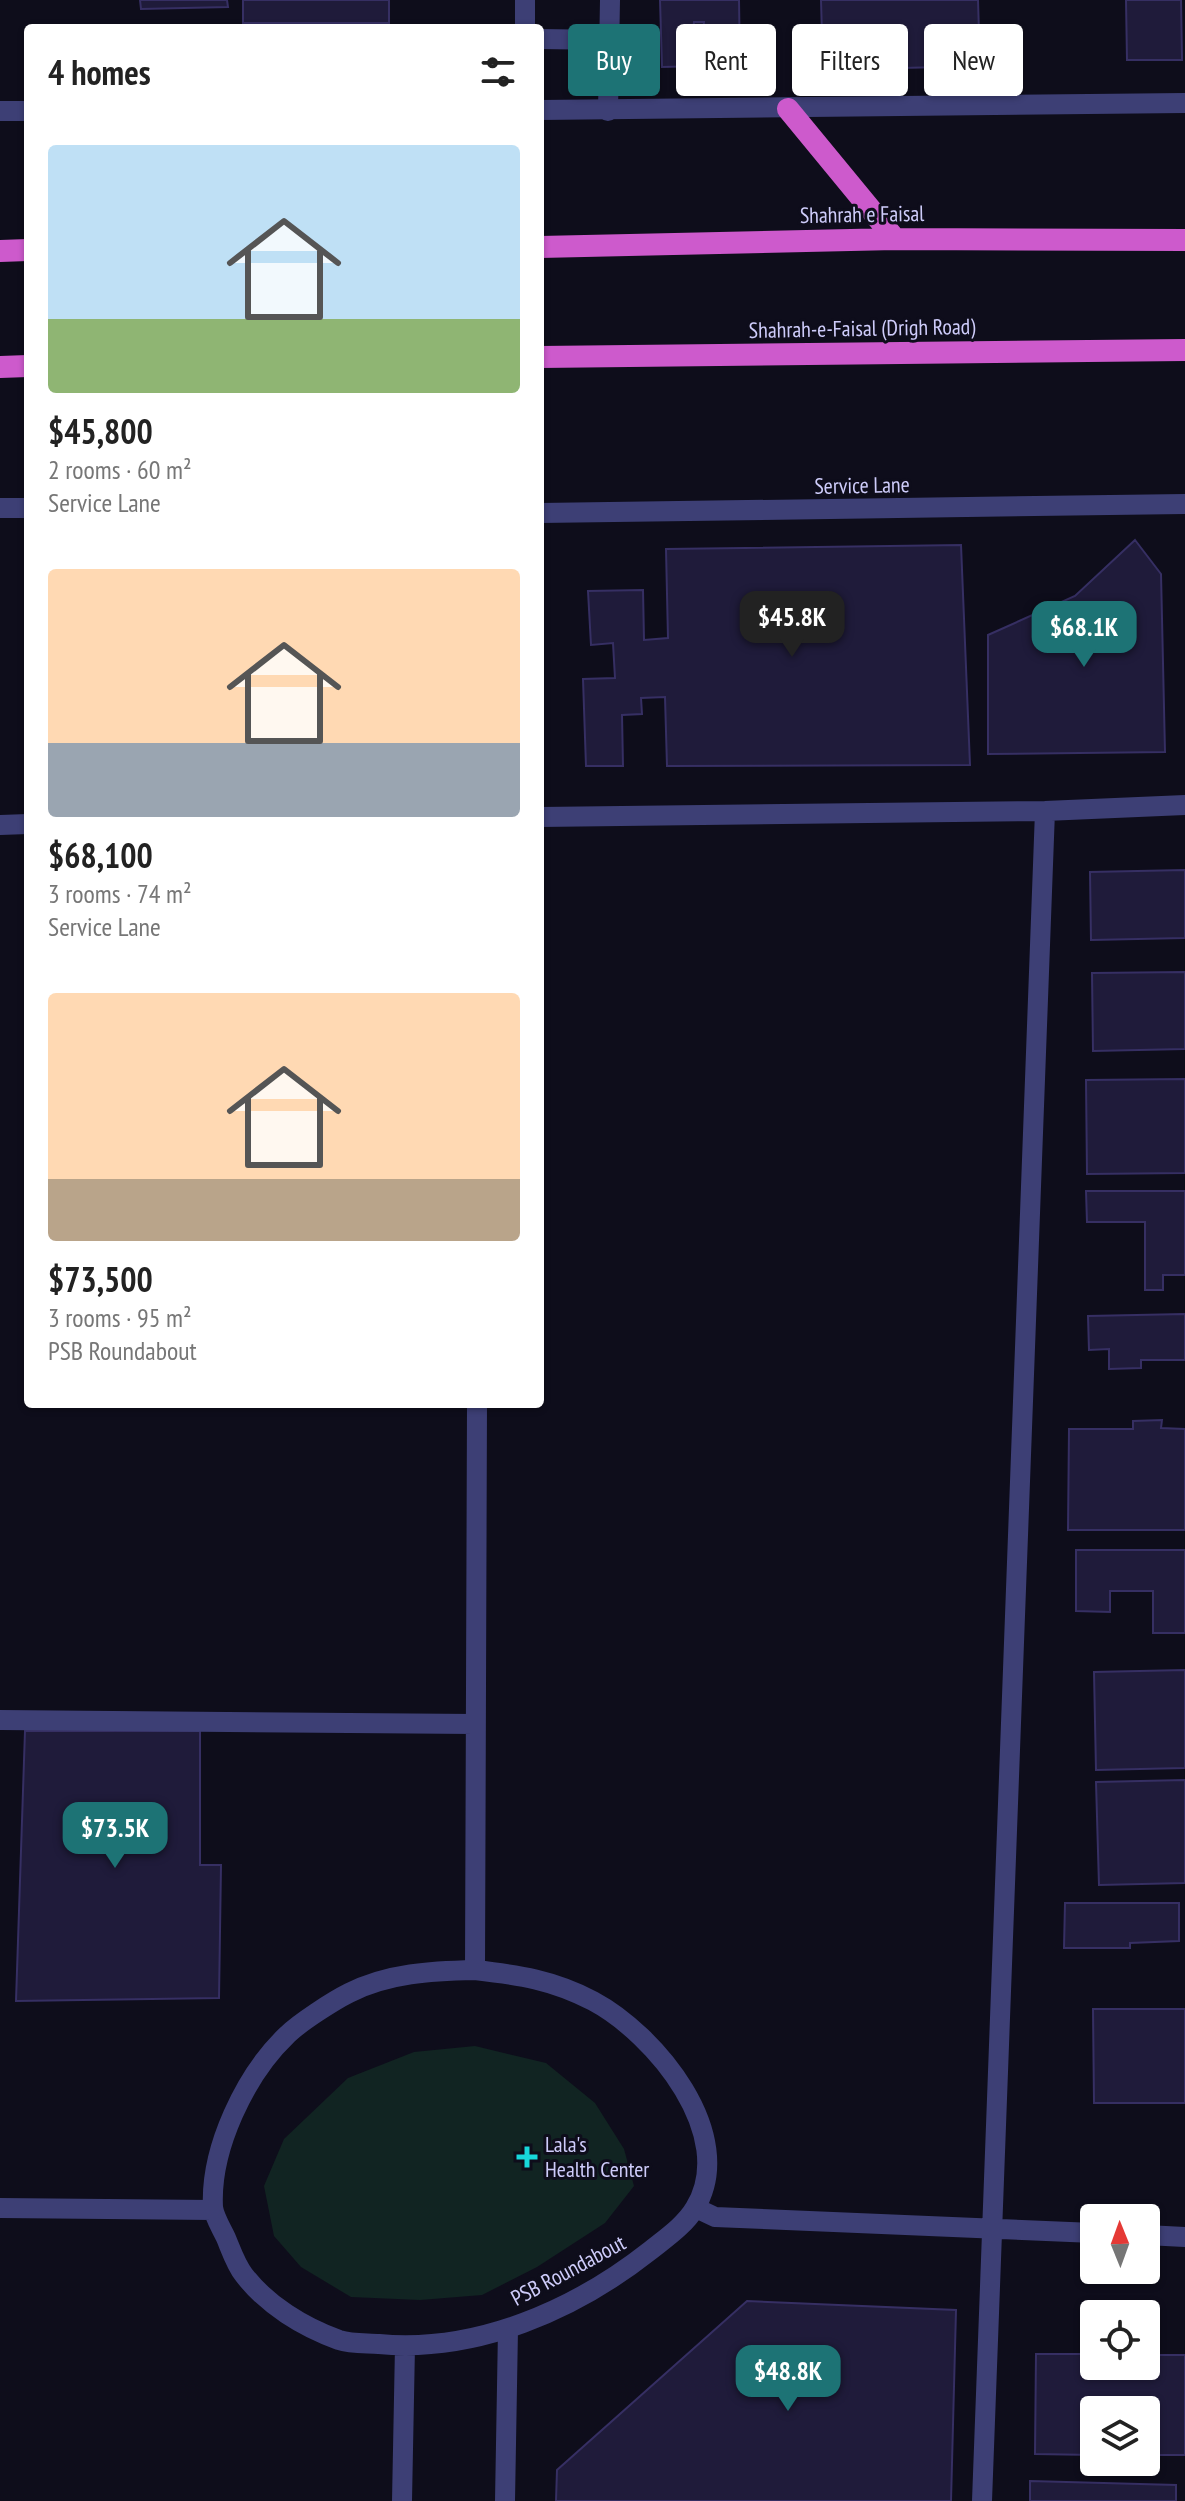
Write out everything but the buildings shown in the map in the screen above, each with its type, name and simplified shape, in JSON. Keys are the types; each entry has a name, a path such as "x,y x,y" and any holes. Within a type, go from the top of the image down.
{"highway":[{"path":"788,109 895,239"},
{"name":"Shahrah e Faisal","path":"544,247 895,239 1185,240"},
{"path":"0,251 24,250"},
{"name":"Shahrah-e-Faisal (Drigh Road)","path":"544,357 1185,350"},
{"path":"0,367 24,366"}],"street":[{"path":"525,0 525,24"},
{"path":"609,24 610,0"},
{"path":"544,39 568,39"},
{"path":"608,96 608,111"},
{"path":"544,110 1185,103"},
{"path":"0,111 24,111"},
{"name":"Service Lane","path":"544,513 1185,504"},
{"path":"0,508 24,508"},
{"path":"544,817 1045,811 1185,805"},
{"path":"982,2501 1045,811"},
{"path":"0,825 24,824"},
{"path":"475,1970 477,1408"},
{"path":"0,1720 475,1724"},
{"path":"0,2208 213,2210 222,2142 247,2085 287,2035 349,1992 411,1972 475,1970 539,1978 595,2002 646,2040 698,2112 704,2133 706,2167 696,2208 715,2217 1080,2232"},
{"name":"PSB Roundabout","path":"213,2210 243,2274 279,2311 341,2341 405,2346 457,2342 508,2329 542,2316 630,2267 679,2228 696,2208"},
{"path":"1160,2236 1185,2237"},
{"path":"505,2501 508,2329"},
{"path":"402,2501 405,2346"}],"green space":[{"path":"475,2046 546,2063 595,2103 624,2149 634,2186 605,2223 537,2267 482,2295 420,2300 351,2297 301,2267 274,2236 264,2186 284,2139 348,2078 414,2052"}],"place":[{"name":"Lala's Health Center","path":"527,2157"}]}
